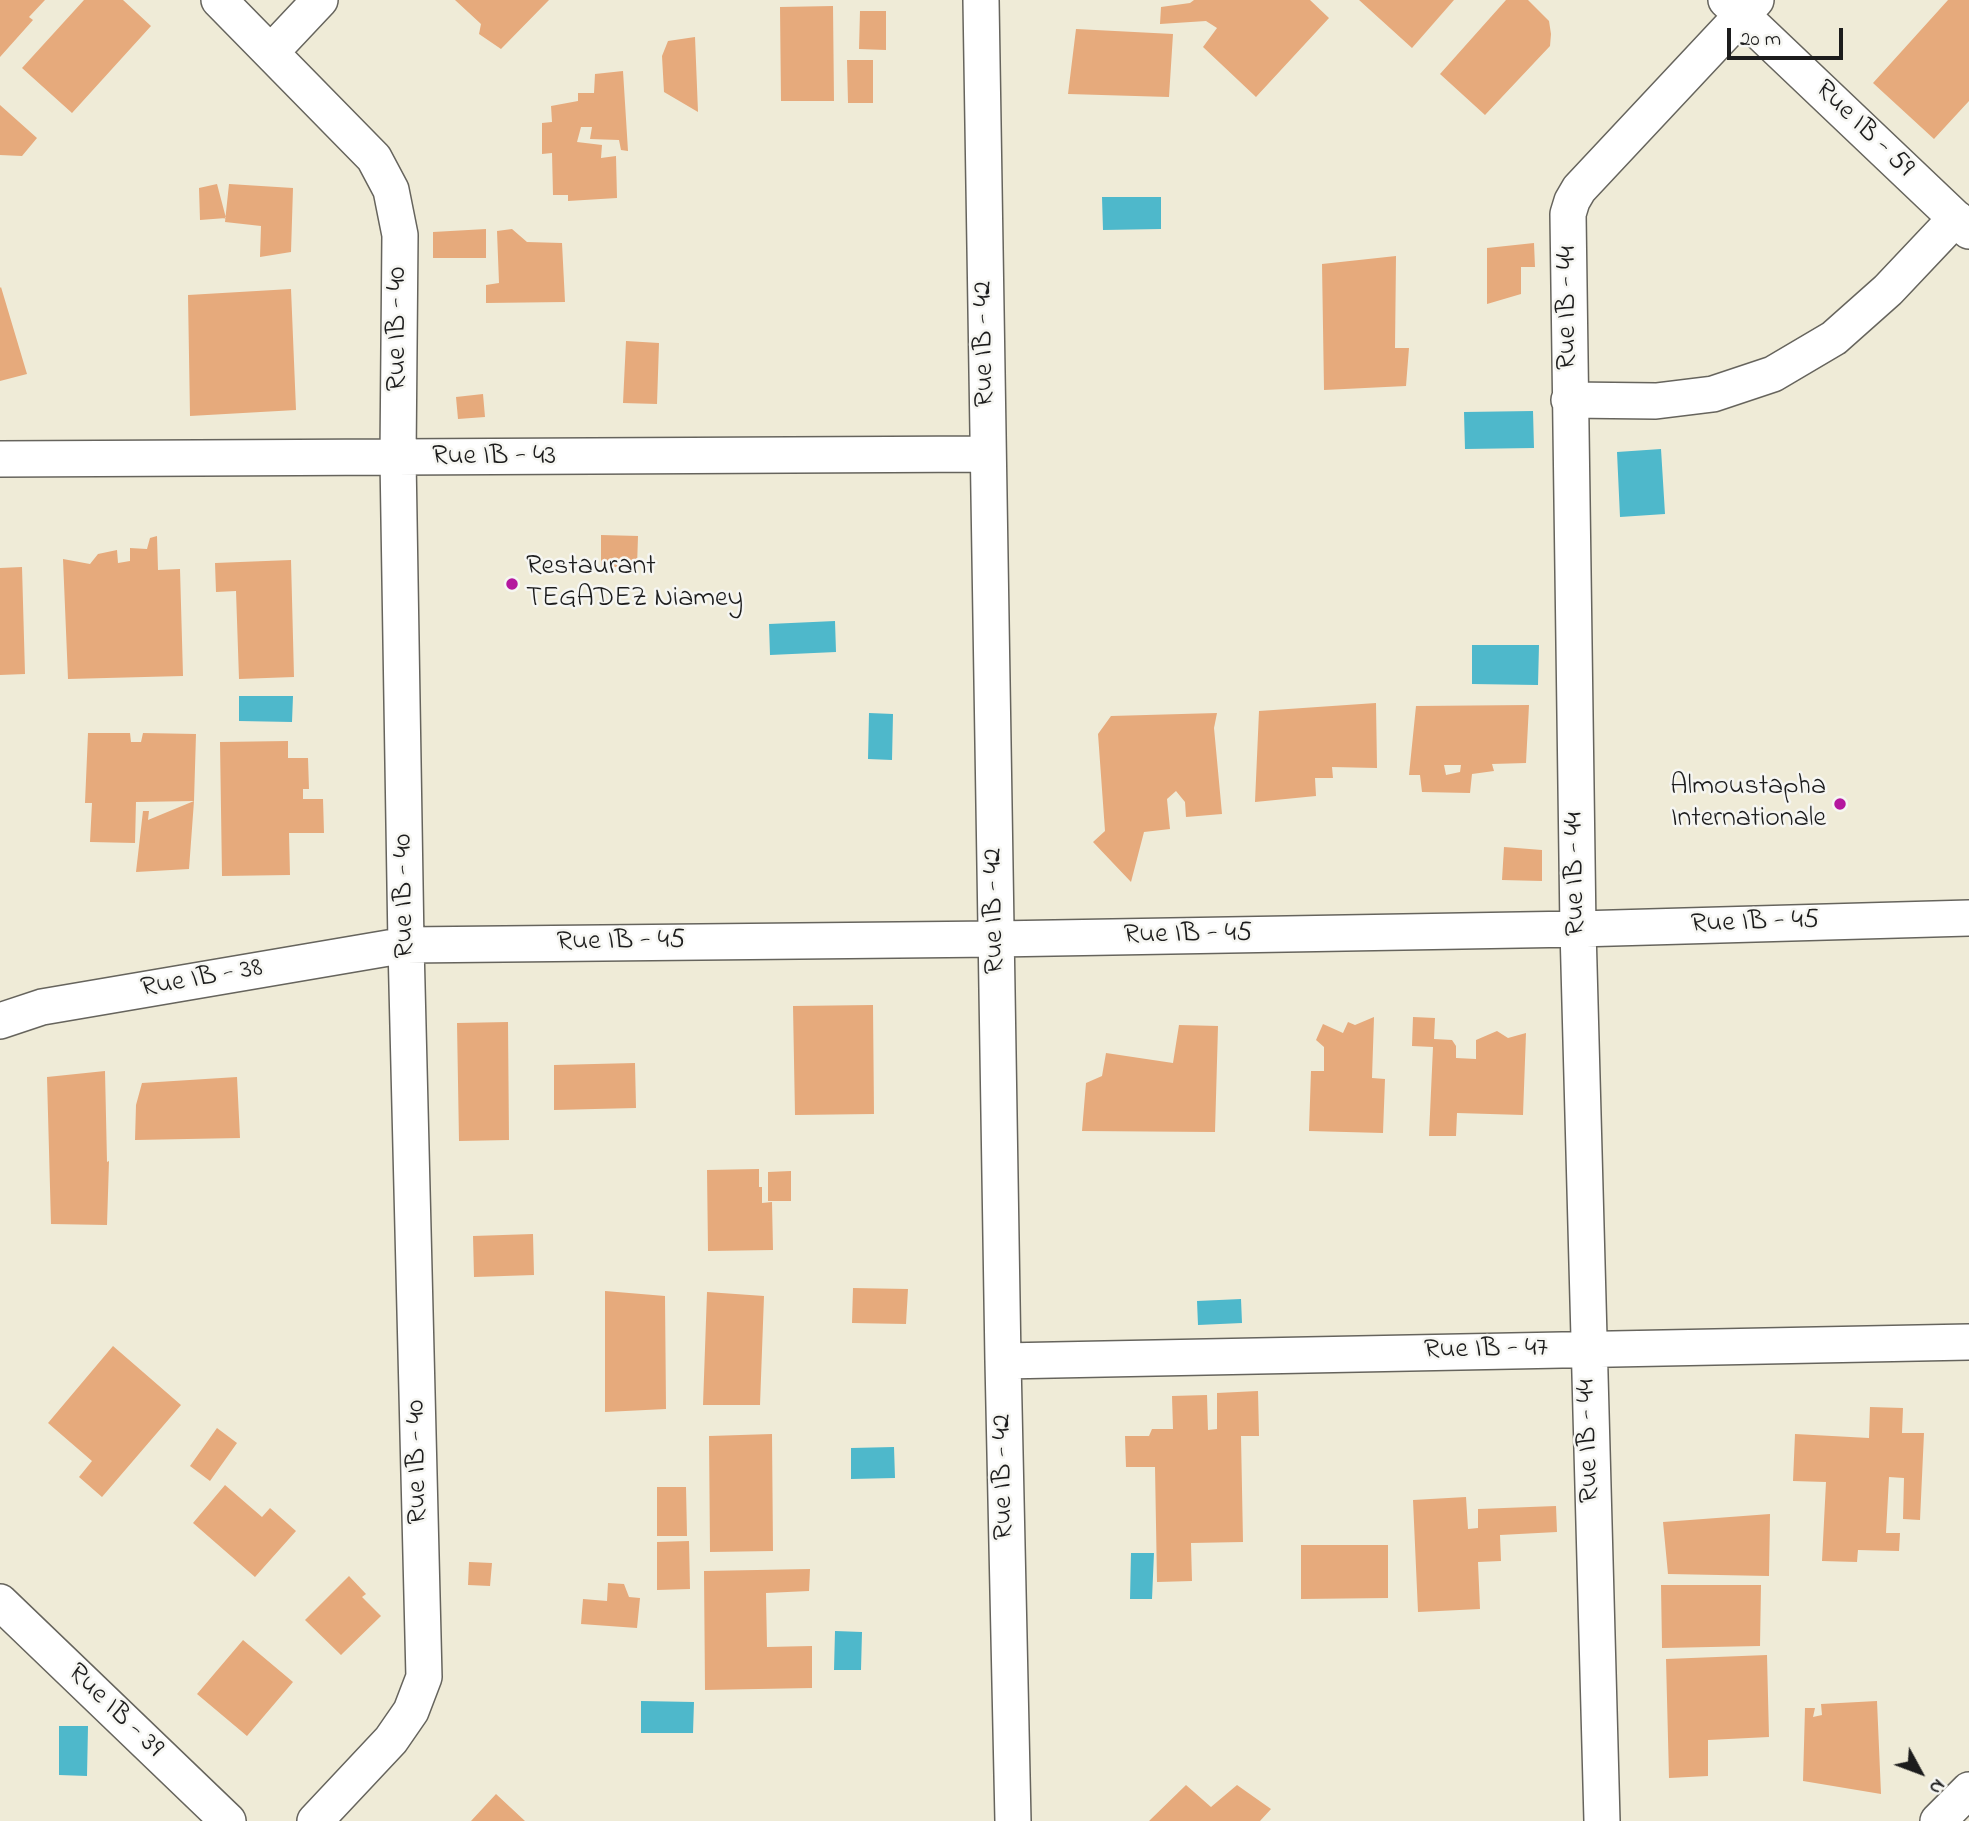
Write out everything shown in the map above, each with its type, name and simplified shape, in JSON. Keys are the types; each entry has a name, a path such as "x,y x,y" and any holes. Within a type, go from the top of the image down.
{"street":[{"name":"Rue IB - 40","path":"219,0 272,51 374,158 391,190 400,235 398,458 406,945 424,1676 411,1711 391,1740 315,1821"},
{"path":"272,51 320,0"},
{"name":"Rue IB - 42","path":"981,0 1013,1821"},
{"name":"Rue IB - 59","path":"1741,5 1962,225"},
{"name":"Rue IB - 44","path":"1602,1821 1578,929 1568,214 1579,189 1741,5"},
{"path":"1569,400 1656,401 1713,394 1773,374 1834,338 1962,225"},
{"name":"Rue IB - 43","path":"0,459 988,454"},
{"name":"Rue IB - 45","path":"406,945 1578,929 1969,918"},
{"name":"Rue IB - 38","path":"0,1021 42,1007 406,945"},
{"name":"Rue IB - 47","path":"1003,1362 1969,1342"},
{"name":"Rue IB - 39","path":"0,1602 228,1821"},
{"path":"1938,1821 1969,1790"}],"water":[{"path":"1102,197 1161,197 1161,229 1103,230"},
{"path":"1533,411 1534,448 1465,449 1464,412"},
{"path":"1661,449 1665,514 1620,517 1617,452"},
{"path":"835,621 836,652 770,655 769,624"},
{"path":"1472,645 1539,645 1538,685 1472,684"},
{"path":"239,696 293,696 292,722 239,721"},
{"path":"869,713 893,714 892,760 868,759"},
{"path":"1241,1299 1242,1323 1198,1325 1197,1301"},
{"path":"894,1447 895,1478 851,1479 851,1448"},
{"path":"1131,1553 1154,1553 1152,1599 1130,1599"},
{"path":"835,1631 862,1632 861,1670 834,1670"},
{"path":"641,1701 694,1702 693,1733 641,1733"},
{"path":"59,1726 88,1726 87,1776 59,1775"}],"building":[{"path":"0,0 45,0 29,17 33,20 0,57"},
{"path":"84,0 123,0 151,26 72,113 22,68"},
{"path":"455,0 549,0 501,49 479,34 481,24"},
{"path":"1194,0 1310,0 1329,18 1256,97 1203,47 1217,28 1206,21 1160,24 1161,7 1190,3"},
{"path":"1359,0 1454,0 1412,48"},
{"path":"1506,0 1528,0 1549,21 1550,46 1485,115 1440,74"},
{"path":"1948,0 1969,0 1969,101 1934,139 1873,83"},
{"path":"833,6 834,101 781,101 780,7"},
{"path":"860,11 886,11 886,50 859,49"},
{"path":"1076,29 1173,34 1169,97 1068,94"},
{"path":"695,37 698,112 664,92 662,56 668,41"},
{"path":"847,60 873,60 873,103 848,103"},
{"path":"623,71 628,151 621,150 619,140 590,139 592,127 581,127 577,142 602,145 601,158 616,156 617,198 568,201 568,195 553,195 552,153 542,154 542,123 552,122 551,106 578,101 578,93 594,93 595,74"},
{"path":"0,105 37,138 22,156 0,155"},
{"path":"217,184 226,218 200,220 199,188"},
{"path":"229,184 293,188 291,252 260,257 261,226 225,222"},
{"path":"486,229 486,258 433,258 433,232"},
{"path":"512,229 527,242 562,243 565,302 486,303 486,285 499,283 497,231"},
{"path":"1534,243 1535,267 1521,267 1521,294 1487,304 1487,248"},
{"path":"1396,256 1395,348 1409,348 1406,386 1324,390 1322,264"},
{"path":"0,288 27,374 0,381"},
{"path":"291,289 296,410 190,416 188,295"},
{"path":"626,341 659,343 657,404 623,403"},
{"path":"483,394 485,417 458,419 456,397"},
{"path":"601,535 638,536 637,567 601,567"},
{"path":"157,536 158,570 180,569 183,676 68,679 63,559 90,564 98,554 117,550 118,563 130,561 130,548 147,549 150,538"},
{"path":"291,560 294,677 239,679 236,591 216,592 215,563"},
{"path":"22,567 25,674 0,675 0,568"},
{"path":"1376,703 1377,768 1332,767 1333,778 1315,778 1316,796 1255,802 1259,711"},
{"path":"1529,705 1526,763 1492,764 1494,771 1472,774 1470,793 1422,792 1420,775 1409,775 1416,706","holes":["1444,765 1461,765 1460,772 1446,775"]},
{"path":"1217,713 1214,728 1222,814 1186,817 1185,802 1176,791 1167,799 1170,829 1144,832 1131,882 1093,842 1105,831 1098,734 1111,716"},
{"path":"88,733 130,733 131,742 141,742 143,733 196,734 194,801 136,802 135,843 90,842 92,803 85,803"},
{"path":"288,741 288,758 308,758 309,789 303,789 303,799 323,799 324,833 289,833 290,875 222,876 220,742"},
{"path":"194,801 189,869 136,872 143,811 149,811 148,820"},
{"path":"1504,847 1542,850 1542,881 1502,880"},
{"path":"873,1005 874,1114 795,1115 793,1006"},
{"path":"1374,1017 1372,1078 1385,1079 1383,1133 1309,1131 1311,1071 1324,1071 1324,1047 1316,1040 1323,1024 1343,1033 1348,1022 1355,1025"},
{"path":"1413,1017 1435,1018 1434,1039 1452,1040 1456,1046 1456,1058 1476,1059 1476,1040 1497,1031 1508,1038 1526,1033 1523,1115 1457,1113 1456,1136 1429,1136 1433,1047 1412,1046"},
{"path":"508,1022 509,1140 459,1141 457,1023"},
{"path":"1179,1025 1218,1026 1215,1132 1082,1131 1086,1083 1102,1076 1106,1053 1173,1063"},
{"path":"635,1063 636,1108 554,1110 554,1065"},
{"path":"105,1071 107,1162 109,1161 107,1225 51,1224 47,1077"},
{"path":"237,1077 240,1138 135,1140 136,1105 142,1083"},
{"path":"759,1169 762,1203 772,1202 773,1250 708,1251 707,1170"},
{"path":"791,1171 791,1201 768,1201 768,1172"},
{"path":"533,1234 534,1275 474,1277 473,1236"},
{"path":"853,1288 908,1289 906,1324 852,1323"},
{"path":"605,1291 665,1296 666,1409 605,1412"},
{"path":"707,1292 764,1296 760,1405 703,1405"},
{"path":"113,1346 181,1405 102,1497 79,1477 92,1461 48,1423"},
{"path":"1258,1391 1259,1436 1241,1436 1243,1542 1191,1543 1192,1581 1157,1582 1155,1467 1126,1467 1125,1436 1149,1436 1152,1429 1173,1429 1172,1396 1207,1395 1208,1430 1217,1429 1217,1393"},
{"path":"1870,1407 1903,1408 1902,1433 1924,1433 1920,1520 1903,1519 1904,1478 1889,1477 1886,1533 1900,1533 1899,1551 1858,1550 1857,1562 1822,1561 1826,1482 1793,1481 1795,1434 1869,1438"},
{"path":"217,1428 237,1443 210,1481 190,1466"},
{"path":"772,1434 773,1551 710,1552 709,1436"},
{"path":"225,1485 262,1517 270,1508 296,1531 255,1577 193,1523"},
{"path":"657,1487 686,1487 687,1536 657,1536"},
{"path":"1466,1497 1468,1529 1478,1528 1478,1509 1556,1506 1557,1532 1500,1535 1501,1561 1478,1562 1480,1609 1418,1612 1413,1500"},
{"path":"1770,1514 1769,1576 1668,1574 1663,1522"},
{"path":"689,1541 690,1589 657,1590 657,1542"},
{"path":"1301,1545 1388,1545 1388,1598 1301,1599"},
{"path":"469,1562 492,1563 490,1586 468,1585"},
{"path":"810,1569 809,1591 766,1593 767,1647 812,1646 812,1688 705,1690 704,1571"},
{"path":"349,1576 366,1594 362,1597 381,1616 341,1655 305,1620"},
{"path":"608,1583 624,1584 629,1597 640,1598 637,1628 581,1624 583,1599 607,1601"},
{"path":"1661,1585 1761,1585 1760,1646 1662,1648"},
{"path":"243,1640 293,1682 247,1736 197,1694"},
{"path":"1767,1655 1769,1737 1708,1740 1708,1776 1669,1778 1666,1659"},
{"path":"1877,1701 1881,1794 1803,1781 1805,1708 1815,1708 1813,1717 1822,1715 1821,1704"},
{"path":"1186,1785 1211,1807 1237,1785 1271,1809 1260,1821 1149,1821"},
{"path":"496,1794 525,1821 471,1821"}],"place":[{"name":"Restaurant TEGADEZ Niamey","path":"512,584"},
{"name":"Almoustapha Internationale","path":"1840,804"}]}
